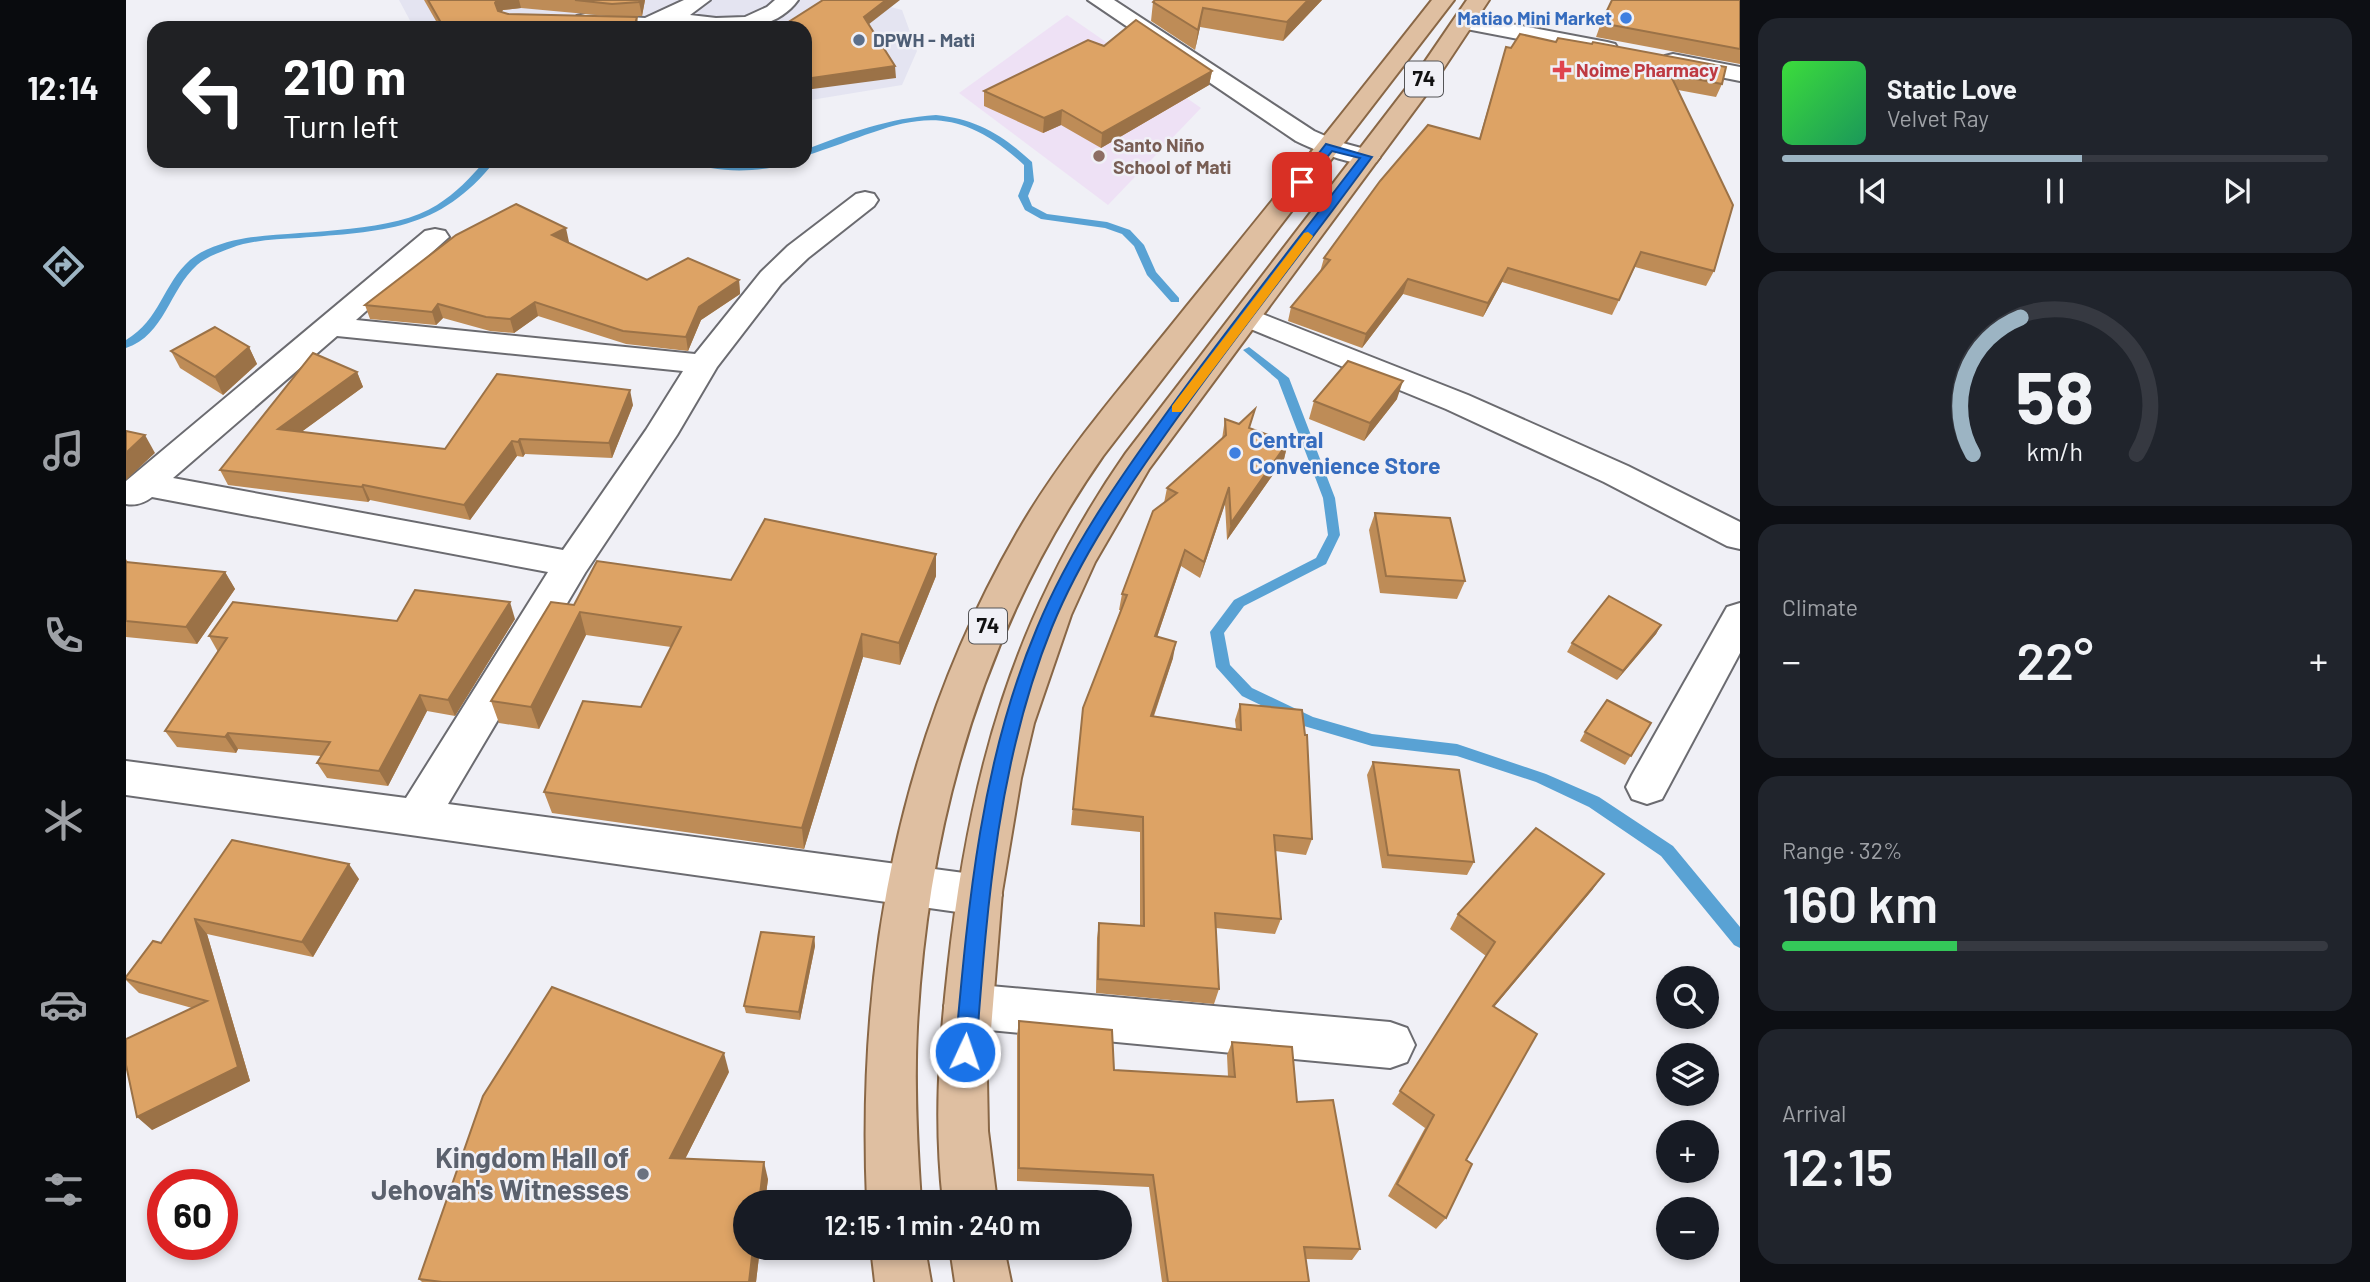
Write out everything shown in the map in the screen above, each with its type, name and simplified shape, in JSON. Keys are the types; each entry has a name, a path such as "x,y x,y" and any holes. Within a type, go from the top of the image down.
{"main road":[{"name":"74","path":"893,1190 888,1125 895,1001 908,887 929,789 949,723 994,612 1036,531 1153,369 1443,0"},
{"name":"74","path":"969,1190 961,1120 968,1006 990,813 1023,688 1050,616 1108,507 1196,382 1367,157 1478,0"},
{"path":"900,1260 903,1282"},
{"path":"979,1260 983,1282"}],"street":[{"path":"660,21 699,0"},
{"path":"761,21 777,12 787,0"},
{"path":"1099,0 1305,136 1330,147 1367,157"},
{"path":"559,19 578,21"},
{"path":"668,19 695,21"},
{"path":"1465,22 1740,74"},
{"path":"418,816 572,564 660,435 704,364 771,278 798,251 865,200"},
{"path":"136,492 435,237"},
{"path":"1247,317 1457,402 1616,474 1740,537"},
{"path":"330,326 704,364"},
{"path":"136,492 572,564"},
{"path":"1647,787 1740,617"},
{"path":"126,778 979,895"},
{"path":"968,1006 1390,1045"}],"shaded area":[{"name":"DPWH - Mati","path":"399,0 864,0 902,10 917,51 902,85 812,100 812,21 410,21"},
{"name":"Santo Niño School of Mati","path":"1067,15 1201,108 1108,205 959,93"}],"building":[{"path":"428,0 497,0 495,3 498,11 508,14 637,17 636,21 440,21"},
{"path":"575,0 640,0 612,4"},
{"path":"823,0 886,0 864,17 895,66 812,78 812,21 790,21"},
{"path":"1308,0 1287,22 1203,8 1198,30 1153,2"},
{"path":"1612,0 1740,0 1740,49 1601,23"},
{"path":"1136,20 1212,71 1102,133 1062,110 1044,118 984,91 1088,40 1104,46"},
{"path":"1520,34 1556,42 1558,38 1592,44 1593,42 1726,67 1722,84 1670,74 1733,205 1714,271 1641,252 1619,300 1508,268 1488,303 1408,279 1366,334 1291,307 1330,260 1324,258 1380,181 1428,125 1480,139 1506,47 1511,48"},
{"path":"516,204 566,228 552,235 647,280 688,258 739,280 699,307 686,337 623,331 535,302 510,319 486,317 438,304 432,312 365,305 456,235"},
{"path":"215,327 249,347 215,377 171,351"},
{"path":"313,353 357,372 278,429 445,449 497,374 630,390 609,443 520,439 518,442 512,441 464,505 363,485 220,470"},
{"path":"1348,361 1403,381 1370,423 1314,401"},
{"path":"1255,409 1249,428 1288,442 1231,523 1229,487 1204,562 1185,550 1155,636 1176,642 1151,716 1241,730 1240,704 1302,710 1307,735 1312,839 1274,835 1281,919 1215,913 1219,989 1098,979 1099,923 1144,926 1143,817 1073,809 1083,708 1127,595 1122,594 1153,511 1177,493 1167,488 1226,435 1225,419 1239,424"},
{"path":"126,431 145,435 126,453"},
{"path":"1375,513 1450,518 1465,581 1386,576"},
{"path":"765,519 936,554 899,643 862,634 802,828 544,792 583,701 641,707 681,627 580,612 531,707 491,701 551,602 574,605 597,561 731,580"},
{"path":"126,562 225,572 186,627 126,621"},
{"path":"415,590 510,602 448,700 420,695 379,771 317,763 330,742 228,733 225,737 165,731 227,638 209,636 233,602 397,621"},
{"path":"1609,596 1661,625 1623,671 1572,643"},
{"path":"1607,700 1651,723 1631,756 1585,732"},
{"path":"1373,762 1459,770 1474,862 1388,855"},
{"path":"1536,828 1604,874 1493,1006 1537,1034 1466,1160 1472,1164 1446,1218 1397,1184 1434,1115 1400,1091 1495,942 1458,914"},
{"path":"232,840 349,864 302,942 195,919 238,1067 137,1117 126,1065 126,1039 207,1001 126,977 153,941 161,943"},
{"path":"761,932 814,937 799,1012 744,1006"},
{"path":"552,987 724,1053 670,1158 764,1162 760,1190 733,1190 733,1260 752,1260 749,1282 442,1282 419,1279 483,1096"},
{"path":"1019,1021 1112,1030 1114,1070 1235,1077 1232,1042 1292,1047 1297,1102 1333,1100 1360,1249 1304,1247 1309,1282 1168,1282 1153,1175 1019,1168"}],"waterway":[{"path":"812,150 867,130 913,119 957,119 977,126 1004,143 1029,164 1029,181 1023,196 1028,208 1045,217 1107,225 1126,232 1139,245 1151,273 1175,300"},
{"path":"126,345 148,330 187,269 201,257 246,241 379,228 410,221 438,209 465,189 484,168"},
{"path":"1249,350 1283,378 1329,498 1334,535 1321,561 1239,603 1217,632 1223,667 1247,692 1309,722 1372,740 1457,750 1541,778 1594,802 1667,851 1740,940"}],"slow traffic":[{"path":"1177,409 1308,236"}],"place":[{"name":"Matiao Mini Market","path":"1626,18"},
{"name":"DPWH - Mati","path":"859,40"},
{"name":"Noime Pharmacy","path":"1562,70"},
{"name":"Santo Niño School of Mati","path":"1099,156"},
{"name":"Central Convenience Store","path":"1235,453"},
{"name":"Kingdom Hall of Jehovah's Witnesses","path":"643,1174"}],"route":[{"path":"965,1052 979,895 990,813 1023,688 1045,626 1086,545 1132,471 1367,157 1330,147 1302,182"}]}
